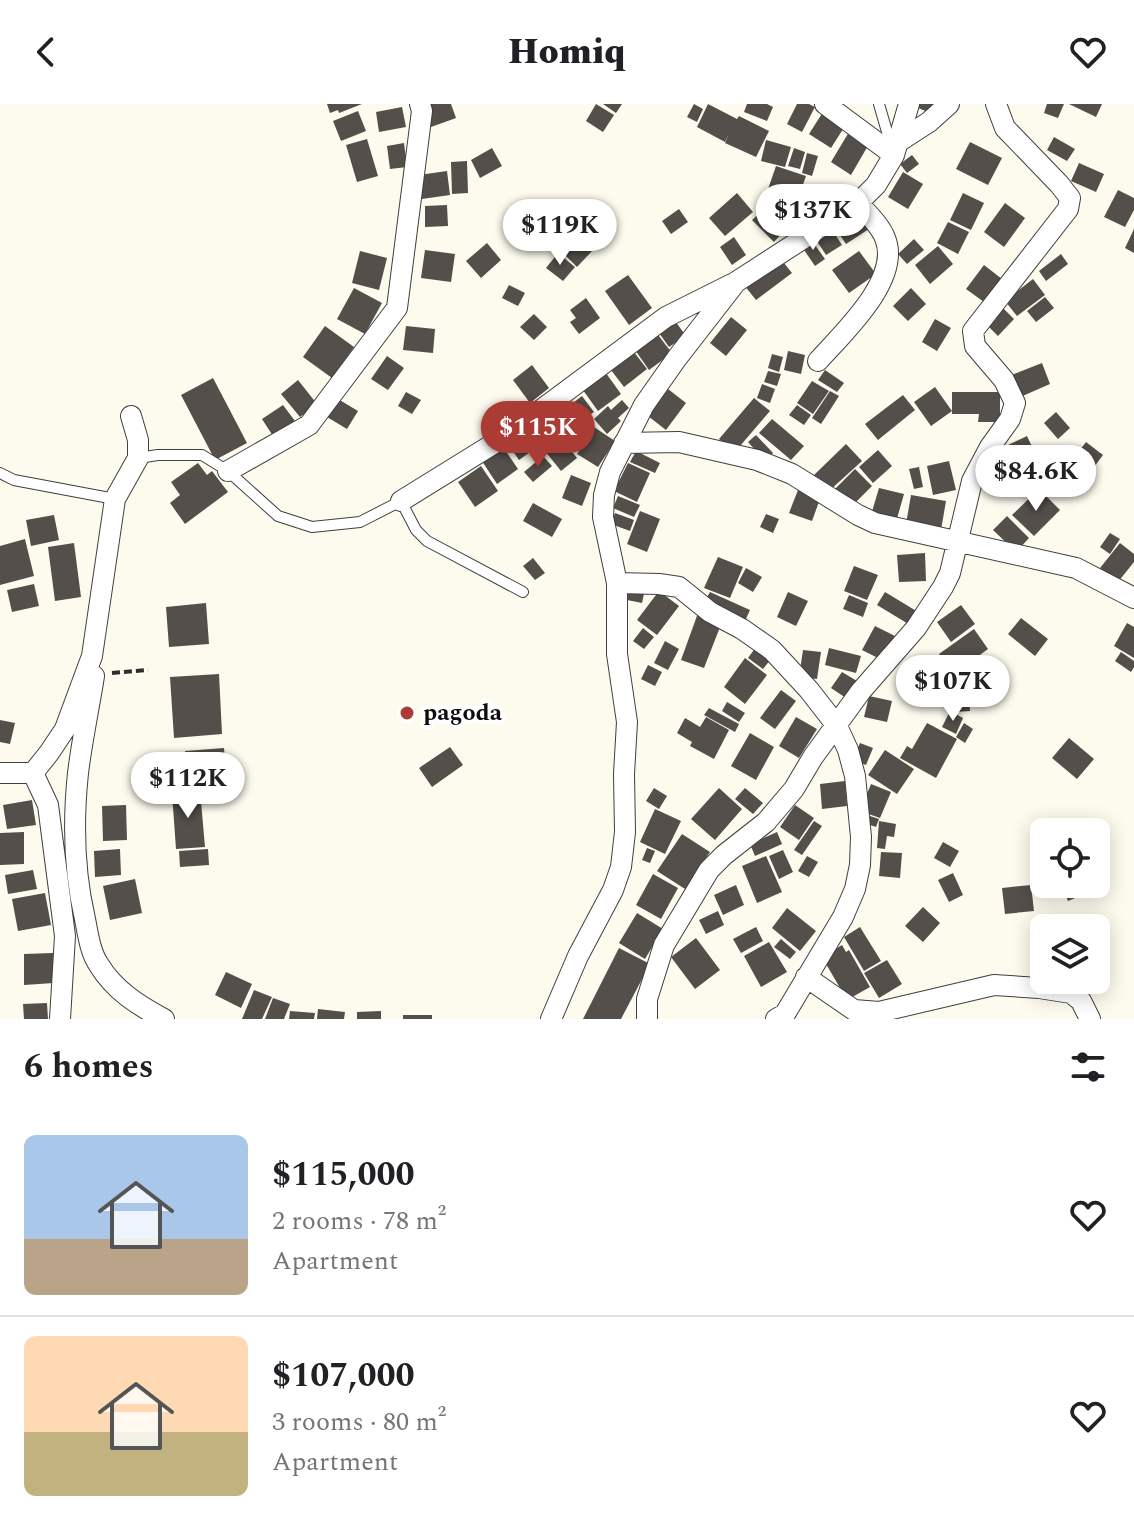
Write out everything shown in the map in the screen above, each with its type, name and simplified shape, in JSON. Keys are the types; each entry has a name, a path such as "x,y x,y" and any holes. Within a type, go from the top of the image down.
{"street":[{"path":"228,471 309,425 397,308 422,111 420,104"},
{"path":"825,104 896,148"},
{"path":"401,501 506,436 666,317 736,282 858,203 876,185 896,148 909,104"},
{"path":"896,148 949,104"},
{"path":"647,1019 647,999 664,945 709,870 766,822 794,789 861,691 916,628 943,587 950,573 972,481 990,447 1010,419 1015,403 1004,380 975,346 973,331 1068,209 1070,198 1005,128 996,104"},
{"path":"818,361 875,295 883,279 888,247 884,234 858,203"},
{"path":"551,1019 578,956 613,890 621,867 625,832 627,722 617,654 617,583 603,517 604,495 610,472 644,405 736,282"},
{"path":"131,416 138,440 138,458 115,499 78,773 78,888 97,962 108,978 139,1006 164,1019"},
{"path":"624,443 679,442 757,460 792,474 875,523 1076,568 1134,598"},
{"path":"617,583 679,587 710,612 772,650 837,726 848,750 855,776 861,837 855,889 843,917 783,1017"},
{"path":"33,773 65,729 93,666"},
{"path":"0,773 33,773"},
{"path":"33,773 48,805 65,936 60,1019"},
{"path":"806,977 854,1010 879,1012 994,985 1071,993 1081,1001 1090,1019"}],"lane":[{"path":"879,104 896,148"},
{"path":"138,458 202,455 228,471 278,516 312,527 360,522 401,501 416,530 427,541 523,592"},
{"path":"0,473 14,480 115,499"}],"path":[{"path":"93,666 148,670"}],"building":[{"path":"327,104 362,104 339,113 338,110 330,113"},
{"path":"451,104 456,118 431,127 424,105"},
{"path":"596,104 614,115 603,132 586,121"},
{"path":"603,104 622,104 616,113"},
{"path":"694,104 703,109 697,122 687,117"},
{"path":"708,104 769,131 756,157 725,143 729,133 725,142 697,127"},
{"path":"747,104 773,107 767,121 744,112"},
{"path":"797,104 815,107 802,132 787,124"},
{"path":"909,104 934,104 930,113"},
{"path":"1047,104 1064,104 1058,118 1044,113"},
{"path":"1069,104 1102,104 1096,117"},
{"path":"402,107 406,127 379,132 376,112"},
{"path":"358,111 366,131 341,141 333,121"},
{"path":"823,112 845,126 831,148 809,134"},
{"path":"849,132 869,144 851,175 831,162"},
{"path":"1054,137 1075,149 1067,161 1047,150"},
{"path":"367,139 378,176 357,182 346,145"},
{"path":"766,140 791,147 785,167 761,161"},
{"path":"970,142 1002,158 988,185 956,169"},
{"path":"404,143 407,167 390,169 387,146"},
{"path":"492,148 502,166 480,178 471,160"},
{"path":"794,148 805,152 800,169 788,166"},
{"path":"807,153 818,156 812,176 802,173"},
{"path":"912,155 919,164 907,173 900,164"},
{"path":"467,161 468,193 452,194 451,162"},
{"path":"1079,163 1104,174 1096,192 1071,181"},
{"path":"776,166 806,176 796,205 766,195"},
{"path":"447,171 450,195 422,199 419,175"},
{"path":"903,172 923,184 908,209 888,197"},
{"path":"1118,190 1134,198 1134,210 1125,227 1104,217"},
{"path":"737,193 753,212 725,236 709,218"},
{"path":"963,193 984,203 971,230 950,220"},
{"path":"1005,203 1025,218 1004,247 984,232"},
{"path":"447,205 448,226 425,227 425,206"},
{"path":"790,205 800,218 786,229 776,217"},
{"path":"679,209 688,222 671,234 662,221"},
{"path":"858,210 869,229 846,244 834,226"},
{"path":"762,211 783,232 774,242 752,220"},
{"path":"948,222 969,232 958,254 937,243"},
{"path":"829,225 842,245 826,255 813,235"},
{"path":"1134,229 1134,253 1125,248"},
{"path":"575,235 592,251 577,267 561,251"},
{"path":"734,237 746,255 732,265 720,247"},
{"path":"810,238 825,259 815,266 800,244"},
{"path":"914,239 924,250 907,264 898,254"},
{"path":"487,243 501,260 481,278 466,261"},
{"path":"938,246 953,264 930,284 915,265"},
{"path":"425,250 455,254 451,282 421,278"},
{"path":"360,251 387,258 379,290 352,283"},
{"path":"859,251 876,274 849,293 832,270"},
{"path":"558,253 575,267 563,281 546,268"},
{"path":"1061,254 1068,264 1046,281 1039,271"},
{"path":"780,258 792,273 756,300 744,285"},
{"path":"984,265 1002,279 984,302 966,289"},
{"path":"628,275 652,308 629,325 605,291"},
{"path":"1033,279 1045,295 1017,316 1005,301"},
{"path":"509,285 525,293 518,306 502,298"},
{"path":"354,288 382,303 365,334 337,319"},
{"path":"911,288 926,304 908,321 893,306"},
{"path":"1045,297 1054,308 1036,322 1027,311"},
{"path":"586,298 600,318 579,334 570,322 576,318 570,310"},
{"path":"1003,308 1014,319 998,336 987,325"},
{"path":"534,314 547,327 534,340 520,327"},
{"path":"731,317 747,330 726,356 710,343"},
{"path":"673,318 686,336 669,347 657,330"},
{"path":"935,319 951,328 937,351 922,342"},
{"path":"325,326 354,347 332,378 303,357"},
{"path":"406,326 435,329 433,353 403,350"},
{"path":"655,331 672,353 649,370 633,347"},
{"path":"788,351 805,355 801,374 784,370"},
{"path":"634,352 647,369 624,387 611,370"},
{"path":"772,354 783,357 779,372 768,368"},
{"path":"387,356 404,368 388,390 371,379"},
{"path":"1042,363 1050,384 1018,398 1009,376"},
{"path":"532,365 549,388 530,403 513,380"},
{"path":"603,369 621,394 598,411 580,386"},
{"path":"825,370 844,383 837,392 818,380"},
{"path":"768,371 781,374 777,386 764,382"},
{"path":"213,378 247,443 215,460 181,395"},
{"path":"298,380 317,404 300,417 281,394"},
{"path":"812,381 829,391 813,414 797,403"},
{"path":"762,384 775,389 770,403 757,398"},
{"path":"935,387 952,411 931,426 914,402"},
{"path":"668,389 686,403 666,430 648,416"},
{"path":"830,391 839,396 821,424 812,418"},
{"path":"406,392 421,400 412,414 398,406"},
{"path":"952,392 1000,392 1000,422 978,422 979,414 952,414"},
{"path":"903,395 915,410 878,440 865,424"},
{"path":"582,396 594,412 584,419 573,403"},
{"path":"754,398 770,411 734,453 719,439"},
{"path":"338,399 358,411 347,429 327,417"},
{"path":"563,400 577,416 557,433 544,417"},
{"path":"622,400 629,408 607,434 594,419 608,406 611,410"},
{"path":"283,405 295,421 273,436 262,419"},
{"path":"797,405 811,415 804,425 789,415"},
{"path":"1056,412 1070,428 1058,439 1044,423"},
{"path":"578,418 592,429 578,448 564,438"},
{"path":"772,419 804,446 791,460 759,433"},
{"path":"526,424 540,445 519,460 505,440"},
{"path":"594,427 615,441 598,467 577,454"},
{"path":"756,435 773,453 765,461 748,442"},
{"path":"1027,436 1042,468 1023,477 1008,445"},
{"path":"561,438 577,458 561,471 545,451"},
{"path":"1086,442 1103,455 1085,479 1068,466"},
{"path":"501,444 518,469 497,484 480,458"},
{"path":"846,444 862,461 828,492 813,476"},
{"path":"878,450 892,466 873,483 859,467"},
{"path":"636,451 660,463 655,473 630,462"},
{"path":"543,456 552,466 533,482 524,472"},
{"path":"949,461 956,490 933,495 927,466"},
{"path":"198,463 207,475 212,471 228,492 185,524 170,503 180,495 171,482"},
{"path":"628,463 650,473 637,502 614,491"},
{"path":"481,466 498,491 475,507 458,482"},
{"path":"919,467 923,487 914,489 909,469"},
{"path":"855,469 872,486 851,507 834,490"},
{"path":"571,475 591,483 582,506 562,498"},
{"path":"879,488 904,494 896,522 871,515"},
{"path":"1039,489 1060,510 1034,536 1012,515"},
{"path":"798,490 820,499 812,521 789,513"},
{"path":"911,495 946,501 941,530 906,524"},
{"path":"618,496 640,505 634,517 613,508"},
{"path":"533,503 562,519 552,537 523,521"},
{"path":"640,511 660,519 647,552 627,544"},
{"path":"615,513 634,520 630,531 611,524"},
{"path":"766,514 779,519 773,533 760,527"},
{"path":"54,515 59,540 31,546 26,520"},
{"path":"1007,516 1029,538 1016,552 993,530"},
{"path":"1110,533 1120,539 1110,554 1100,547"},
{"path":"25,539 34,576 0,585 0,546"},
{"path":"74,543 81,597 55,601 48,547"},
{"path":"1120,543 1134,554 1134,562 1118,582 1100,568"},
{"path":"925,553 926,581 899,582 897,555"},
{"path":"718,557 743,567 730,598 704,588"},
{"path":"533,558 545,573 535,580 523,566"},
{"path":"854,566 878,575 867,600 844,591"},
{"path":"746,568 762,577 753,592 738,583"},
{"path":"34,584 39,606 12,612 7,590"},
{"path":"630,586 645,589 642,603 627,600"},
{"path":"659,591 679,606 657,635 637,620"},
{"path":"710,592 750,610 745,621 704,602"},
{"path":"788,592 808,601 796,626 777,617"},
{"path":"885,592 918,612 910,625 877,605"},
{"path":"849,595 868,603 863,617 843,609"},
{"path":"206,603 209,644 169,647 166,607"},
{"path":"961,605 975,624 951,642 937,622"},
{"path":"698,613 722,622 704,668 681,660"},
{"path":"1021,618 1048,639 1035,656 1008,634"},
{"path":"1127,623 1134,627 1134,658 1114,646"},
{"path":"875,626 895,636 882,660 862,650"},
{"path":"643,628 654,637 644,649 633,641"},
{"path":"974,629 988,649 954,674 939,654"},
{"path":"665,641 679,649 668,670 654,663"},
{"path":"756,647 771,659 763,669 748,658"},
{"path":"829,648 861,656 856,673 825,665"},
{"path":"803,650 821,652 817,679 799,677"},
{"path":"1121,652 1134,661 1131,672 1115,661"},
{"path":"745,658 767,675 745,704 724,687"},
{"path":"648,665 662,672 655,686 641,679"},
{"path":"842,672 857,681 846,698 831,688"},
{"path":"219,674 222,734 174,738 170,677"},
{"path":"781,690 796,701 775,729 760,718"},
{"path":"955,695 969,695 970,711 956,712"},
{"path":"869,696 892,701 887,722 864,717"},
{"path":"727,702 745,713 739,722 722,711"},
{"path":"709,708 739,724 735,732 704,715"},
{"path":"950,711 963,718 956,734 942,727"},
{"path":"706,717 729,730 714,759 690,746 692,742 677,733 685,718 700,727"},
{"path":"796,717 817,729 799,758 779,746"},
{"path":"0,720 15,723 10,744 0,742"},
{"path":"927,723 957,739 936,778 900,758 907,746 912,749"},
{"path":"964,723 973,729 965,743 956,737"},
{"path":"750,733 774,747 756,780 731,766"},
{"path":"1069,738 1094,759 1077,779 1052,758"},
{"path":"860,743 873,748 866,765 853,760"},
{"path":"450,747 463,765 432,787 419,768"},
{"path":"224,748 227,783 188,786 185,751"},
{"path":"885,750 914,769 897,794 868,775"},
{"path":"845,781 847,806 822,809 820,784"},
{"path":"871,784 891,792 880,818 860,811"},
{"path":"654,788 667,796 659,809 646,801"},
{"path":"719,788 742,809 715,840 691,819"},
{"path":"745,788 763,803 753,814 735,799"},
{"path":"200,790 205,847 176,849 172,793"},
{"path":"32,800 36,825 7,829 3,805"},
{"path":"126,805 127,840 103,841 102,806"},
{"path":"795,805 814,818 799,840 780,827"},
{"path":"655,809 681,821 665,854 640,842"},
{"path":"867,815 879,819 876,827 864,823"},
{"path":"814,821 822,826 802,855 794,850"},
{"path":"879,821 896,824 894,837 887,836 885,849 877,848"},
{"path":"24,832 24,864 0,865 0,833"},
{"path":"777,832 782,844 755,856 750,844"},
{"path":"682,834 710,852 685,889 657,871"},
{"path":"943,842 959,851 950,867 934,858"},
{"path":"647,848 655,851 650,863 642,860"},
{"path":"120,849 121,875 95,877 94,851"},
{"path":"208,849 209,865 180,867 179,851"},
{"path":"783,850 793,872 779,879 769,856"},
{"path":"881,852 902,853 900,878 879,876"},
{"path":"766,856 782,892 757,903 742,866"},
{"path":"807,856 818,862 809,877 798,871"},
{"path":"33,870 37,889 8,894 5,875"},
{"path":"953,873 963,895 949,902 938,880"},
{"path":"653,874 678,888 661,919 636,905"},
{"path":"135,879 142,913 110,920 103,886"},
{"path":"736,885 744,905 723,915 714,895"},
{"path":"1030,885 1034,911 1005,914 1002,888"},
{"path":"45,893 51,925 18,931 12,899"},
{"path":"923,907 940,923 923,942 905,926"},
{"path":"787,908 816,931 800,951 772,928"},
{"path":"718,911 724,925 706,934 699,920"},
{"path":"637,913 663,929 645,959 619,943"},
{"path":"756,927 763,941 741,953 733,939"},
{"path":"860,927 881,961 864,971 844,937"},
{"path":"696,938 720,970 695,989 671,957"},
{"path":"781,939 796,952 790,959 774,947"},
{"path":"769,942 787,972 761,987 744,956"},
{"path":"842,945 846,952 849,950 870,987 847,1000 822,957"},
{"path":"619,948 650,964 621,1019 583,1019"},
{"path":"53,953 54,983 24,985 24,954"},
{"path":"887,960 902,984 879,998 864,973"},
{"path":"226,972 252,984 241,1008 215,995"},
{"path":"254,990 272,997 262,1019 242,1019"},
{"path":"273,998 290,1004 284,1019 265,1019"},
{"path":"47,1003 48,1019 24,1019 23,1004"},
{"path":"318,1009 345,1012 344,1019 317,1019"},
{"path":"290,1011 315,1013 314,1019 289,1019"},
{"path":"381,1011 381,1019 357,1019 357,1012"},
{"path":"403,1015 432,1015 432,1019 403,1019"}],"place":[{"name":"pagoda","path":"407,713"}]}
